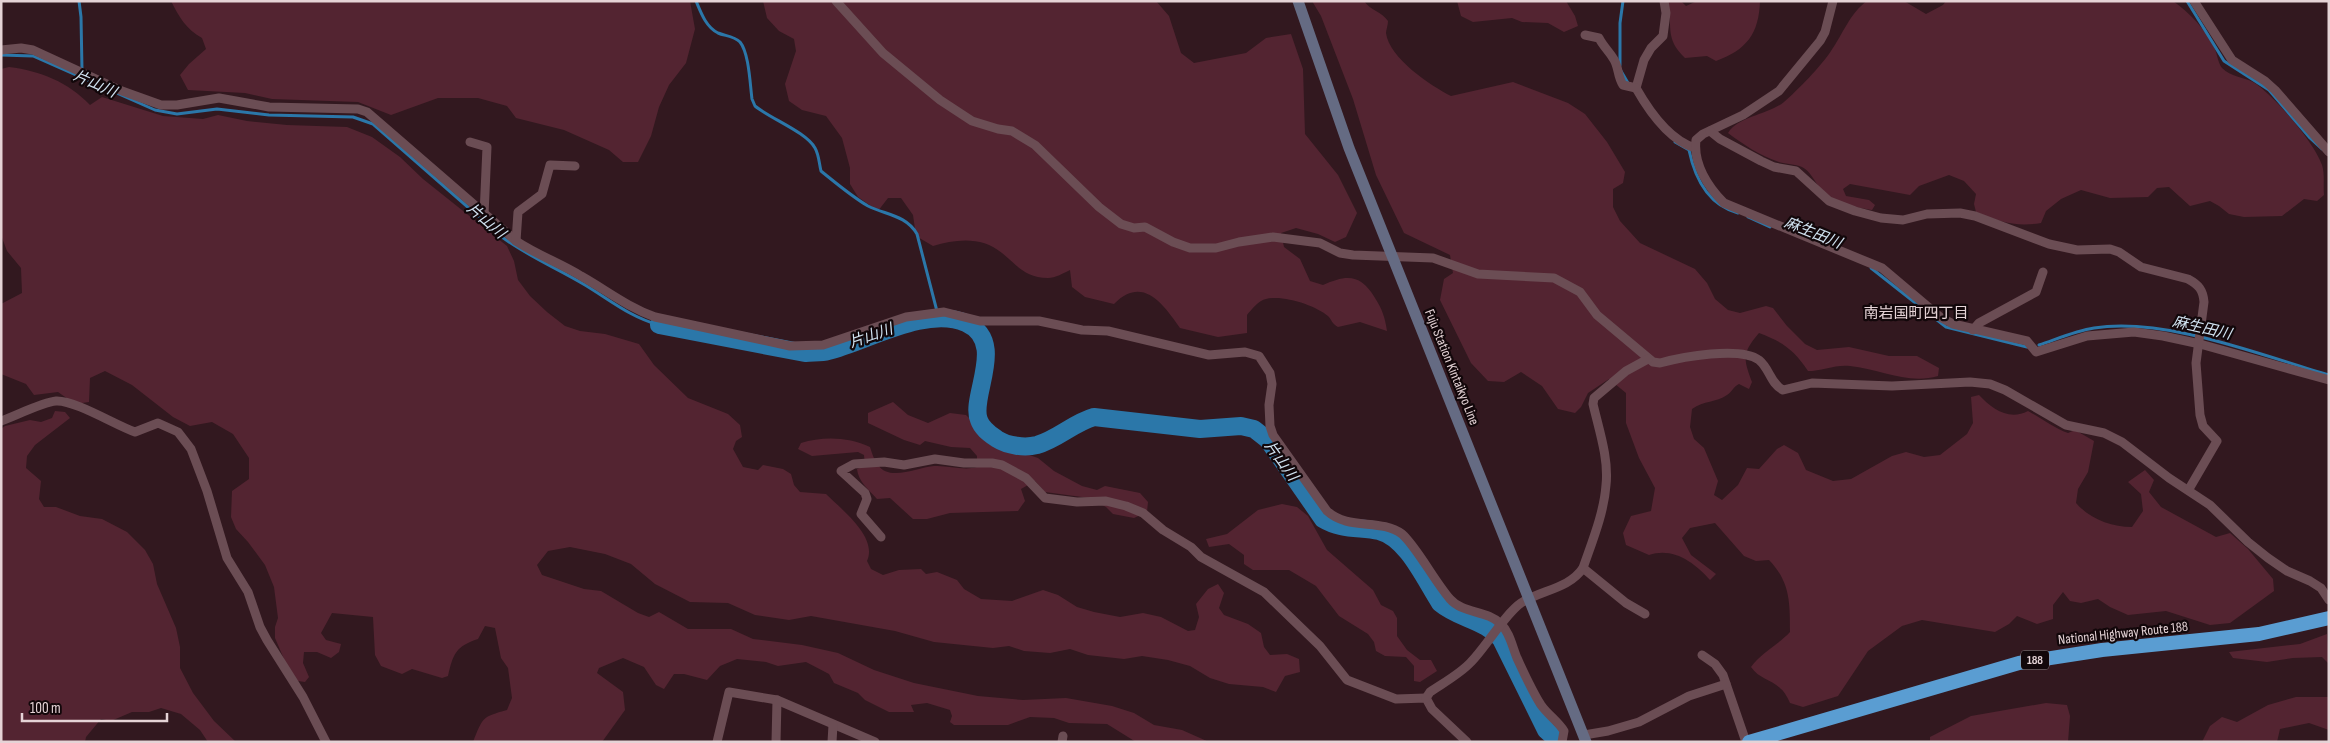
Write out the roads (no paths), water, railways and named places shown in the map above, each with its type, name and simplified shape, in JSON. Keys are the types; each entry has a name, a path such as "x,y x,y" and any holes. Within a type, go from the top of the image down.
{"highway":[{"name":"National Highway Route 188","path":"1749,742 2019,663 2102,650 2259,634 2329,618"}],"main road":[{"name":"Fuju Station Kintaikyo Line","path":"1298,1 1348,148 1585,739"}],"street":[{"path":"836,1 883,53 940,100 972,121 1012,131 1035,145 1099,207 1121,224 1134,228 1146,227 1173,242 1190,248 1216,248 1239,242 1273,237 1320,243 1340,253 1353,255 1442,260 1461,269 1478,274 1554,278 1569,284 1589,302 1597,315 1648,359 1660,362 1701,354 1747,356 1762,362 1772,381 1783,390 1812,383 1892,386 1970,382 1990,384 2006,390 2066,424 2104,433 2122,442 2169,478 2210,505 2268,558 2287,571 2321,588 2329,600"},
{"path":"1636,88 1644,60 1651,48 1663,36 1666,13 1664,1"},
{"path":"1833,1 1826,32 1779,91 1750,111 1696,140 1695,148 1704,176 1711,190 1724,203 1875,264 1940,317 1954,324 2027,342 2036,352 2087,336 2134,332 2200,344 2329,380"},
{"path":"2194,1 2232,60 2265,81 2275,90 2329,152"},
{"path":"1585,35 1599,38 1602,47 1614,58 1618,79 1623,85 1636,88 1653,116 1678,139 1695,148"},
{"path":"1,50 21,48 33,50 122,90 161,105 177,106 219,98 269,107 358,109 367,112 393,132 484,215 516,241 534,253 582,276 635,310 655,317 790,346 823,346 906,317 944,312 980,321 1039,321 1082,330 1108,331 1209,355 1246,352 1258,356 1268,368 1272,384 1269,405 1270,426 1273,435 1327,511 1336,519 1390,528 1403,535 1452,601 1462,608 1497,621 1498,631"},
{"path":"1710,131 1720,139 1761,161 1774,167 1796,171 1829,201 1855,211 1881,218 1903,220 1928,214 1960,213 1975,216 2049,244 2077,250 2110,249 2119,252 2141,267 2188,279 2200,287 2204,302 2196,363 2200,415 2203,426 2217,441 2189,490"},
{"path":"470,142 487,147 484,215"},
{"path":"516,241 518,212 542,194 550,166 574,166"},
{"path":"1973,330 1979,323 2036,292 2043,272"},
{"path":"1426,698 1430,692 1470,664 1514,609 1529,599 1571,581 1584,568 1605,499 1607,484 1593,404 1594,398 1626,371 1648,359"},
{"path":"1,421 55,401 81,407 115,425 135,432 158,423 178,432 191,449 207,491 226,558 248,592 260,627 267,640 303,697 326,742"},
{"path":"881,537 861,514 867,499 865,493 855,482 843,474 842,469 854,464 884,462 904,465 935,459 1002,465 1026,478 1045,498 1077,502 1106,502 1126,506 1143,513 1201,557 1264,592 1320,646 1347,680 1396,698 1426,698"},
{"path":"1584,568 1626,604 1645,614"},
{"path":"1498,631 1510,636 1517,657 1541,705 1564,731 1562,742"},
{"path":"1702,655 1715,664 1726,684 1746,742"},
{"path":"1585,739 1639,722 1689,696 1726,684"},
{"path":"718,742 729,692 777,700 875,742"},
{"path":"1426,698 1432,709 1467,742"},
{"path":"777,700 777,742"},
{"path":"832,742 833,725"}],"waterway":[{"path":"79,1 82,70"},
{"path":"696,1 710,27 718,33 738,40 743,47 749,69 752,99 755,106 796,131 810,142 817,153 821,171 868,206 901,219 917,234 939,319"},
{"name":"麻生田川","path":"1620,65 1620,23 1623,1"},
{"path":"2187,1 2224,61 2269,90 2310,138 2322,149"},
{"name":"片山川","path":"1,55 33,56 155,110 177,114 217,109 269,115 353,117 373,124 502,237 522,251 575,279 629,313 659,325"},
{"name":"麻生田川","path":"1621,71 1628,83"},
{"name":"麻生田川","path":"1675,142 1689,150 1699,181 1711,197 1719,204 1738,213"},
{"name":"麻生田川","path":"1748,217 1770,227"},
{"name":"麻生田川","path":"1871,268 1946,327 2027,347"},
{"name":"片山川","path":"659,325 805,353 828,351 915,322 950,319 966,323 978,332 984,343 986,356 977,410 980,423 984,429 997,439 1017,446 1032,446 1045,442 1094,417 1200,429 1241,426 1254,429 1268,440 1323,519 1337,525 1379,531 1389,535 1407,551 1440,603 1455,613 1480,623 1501,639 1546,730 1556,739"},
{"name":"麻生田川","path":"2039,345 2094,328 2122,326 2151,328 2213,340 2329,375"}],"district":[{"name":"南岩国町四丁目","path":"1916,313"}]}
